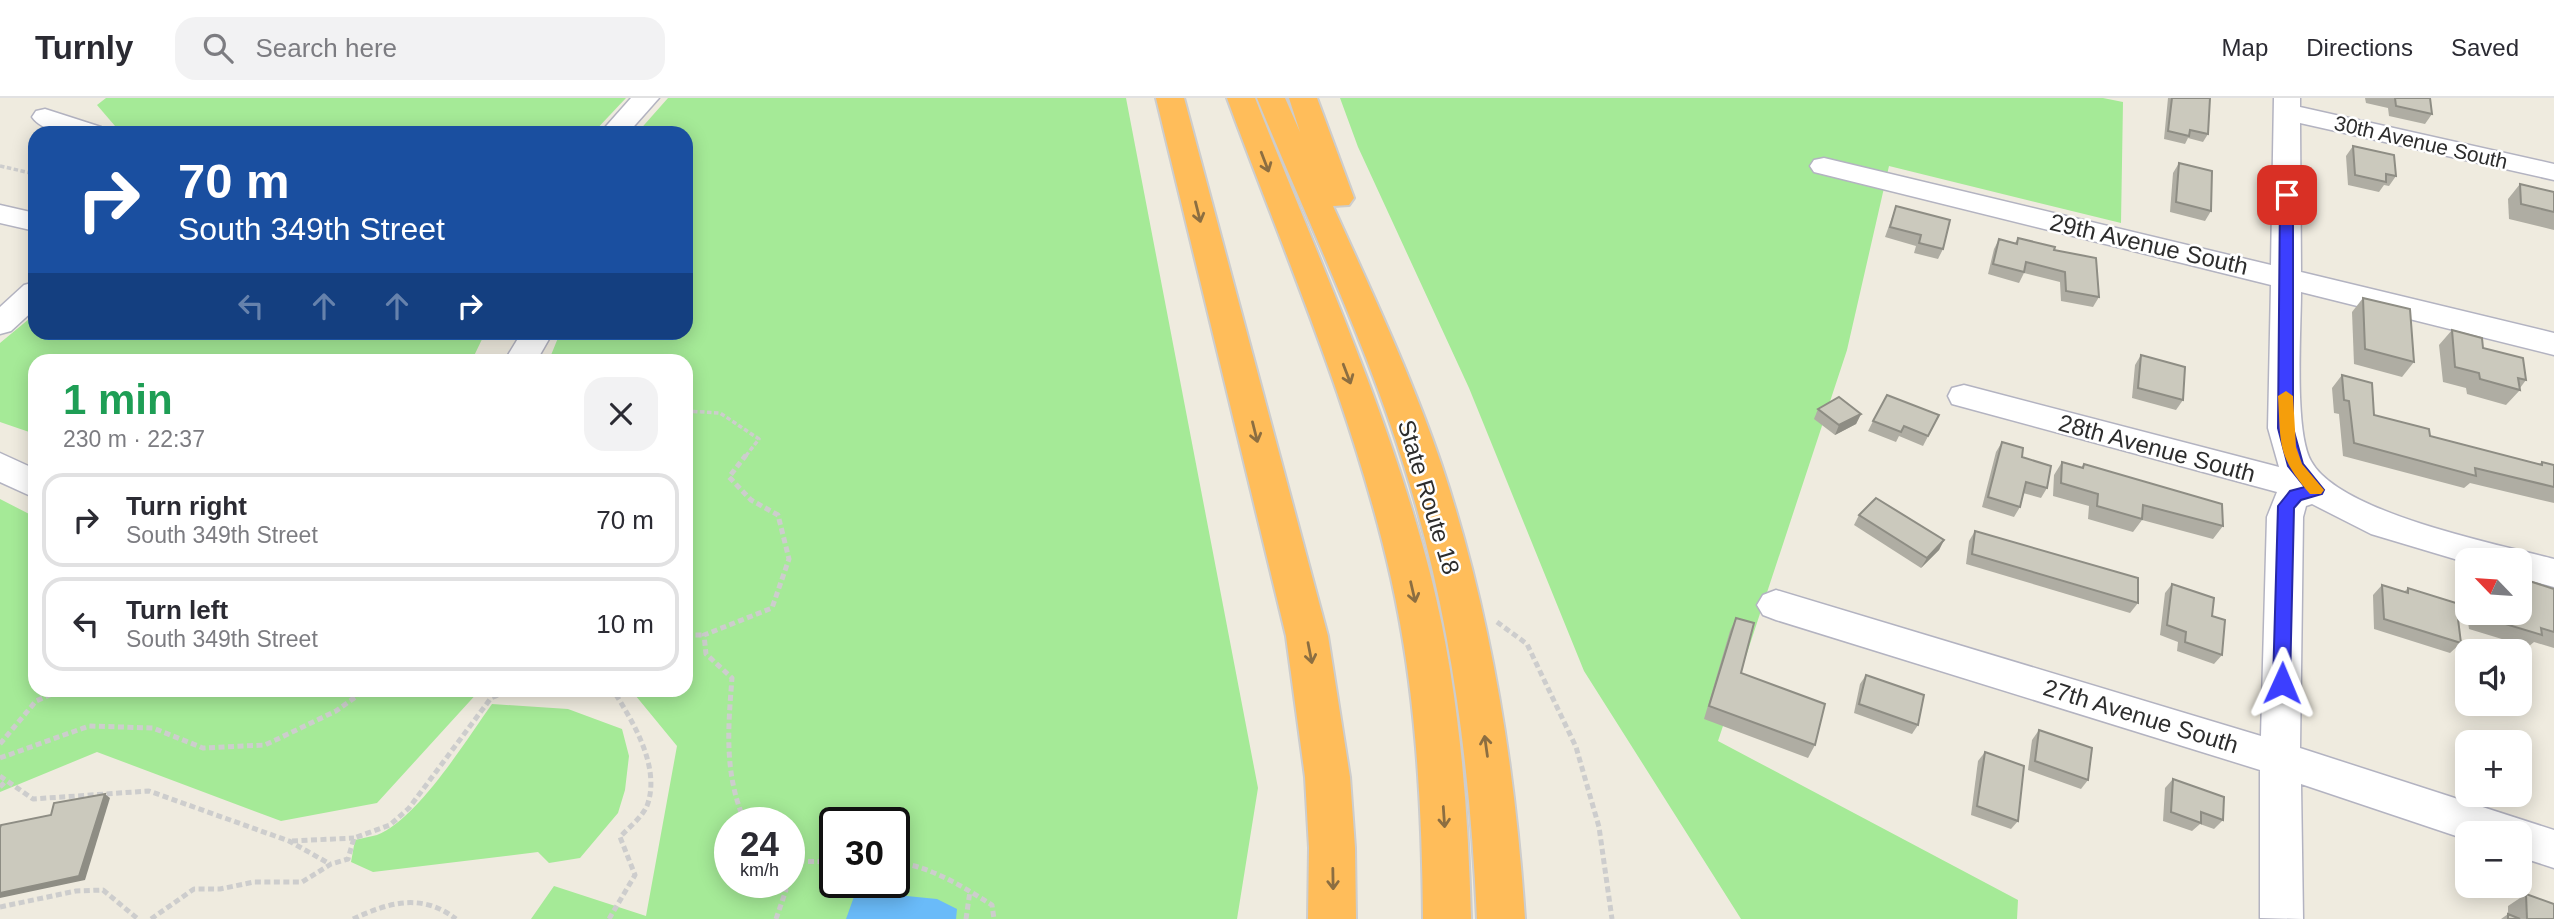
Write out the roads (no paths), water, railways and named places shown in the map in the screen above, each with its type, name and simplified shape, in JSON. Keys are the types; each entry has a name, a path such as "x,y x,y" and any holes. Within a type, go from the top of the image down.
{"highway":[{"path":"1170,98 1307,636 1318,691 1331,819 1332,919"},
{"name":"State Route 18","path":"1241,98 1369,431 1400,534 1422,635 1439,739 1446,845 1447,919"},
{"name":"State Route 18","path":"1271,98 1384,362 1423,466 1458,594 1476,678 1499,862 1501,919"},
{"path":"1303,98 1347,223 1384,362"},
{"path":"1499,862 1508,919"}],"street":[{"path":"619,126 646,98"},
{"path":"2282,918 2280,758 2285,517 2291,498 2316,490 2295,466 2285,428 2287,105"},
{"name":"30th Avenue South","path":"2287,105 2554,172"},
{"path":"45,117 71,126"},
{"name":"29th Avenue South","path":"1824,166 2554,344"},
{"path":"0,214 28,220"},
{"path":"0,324 28,298"},
{"name":"28th Avenue South","path":"1964,396 2316,490 2337,503 2380,522 2467,548"},
{"path":"0,467 28,481"},
{"path":"2532,567 2554,573"},
{"name":"27th Avenue South","path":"1776,605 2280,758 2468,821"},
{"path":"2532,842 2554,849"}],"water":[{"path":"910,896 937,899 957,909 956,919 846,919 854,898"}]}
